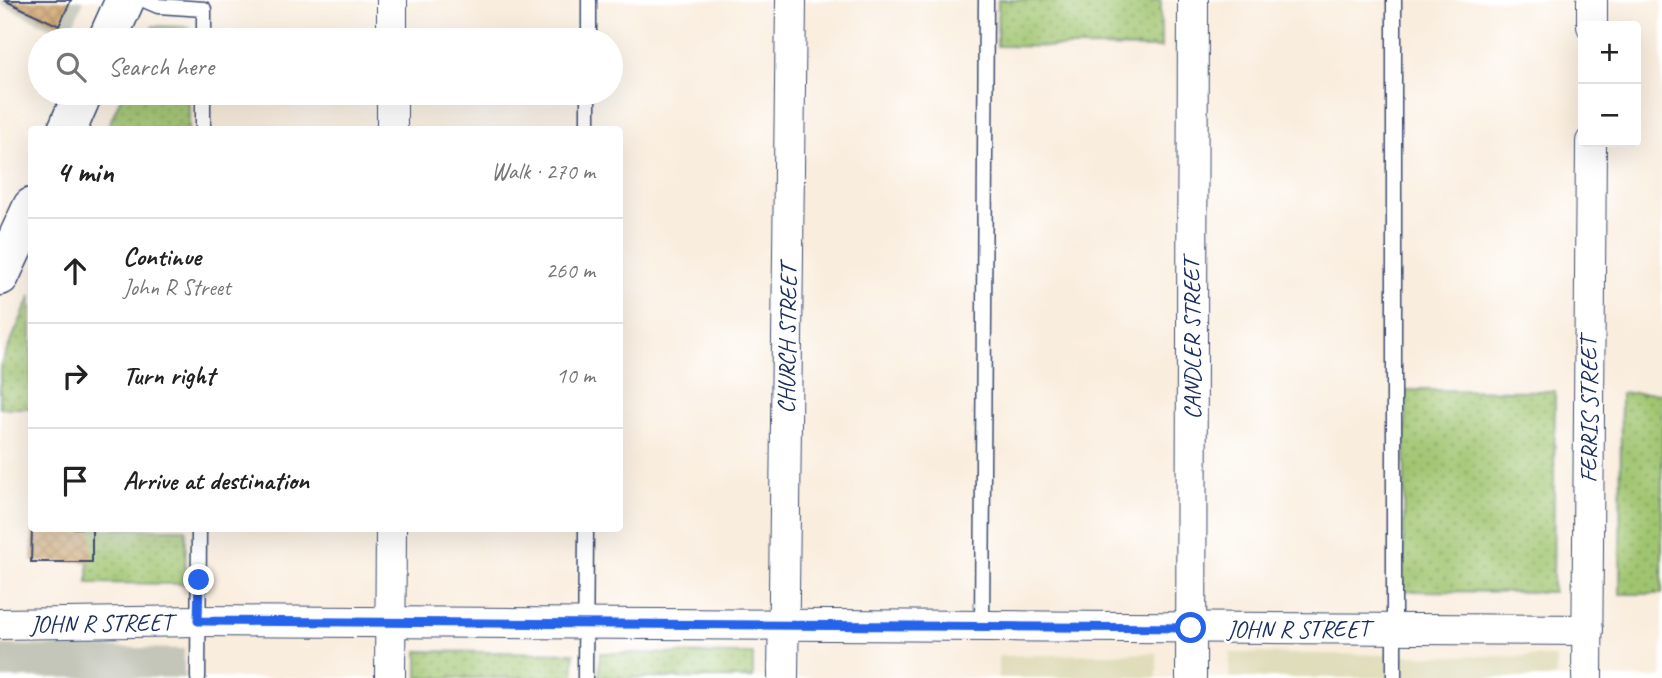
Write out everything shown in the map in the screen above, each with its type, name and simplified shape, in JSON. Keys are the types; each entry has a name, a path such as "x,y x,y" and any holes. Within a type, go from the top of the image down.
{"main road":[{"path":"112,28 125,0"},
{"path":"68,126 77,105"},
{"path":"0,276 28,216"}],"street":[{"path":"392,0 392,28"},
{"name":"CHURCH STREET","path":"783,678 791,0"},
{"name":"CANDLER STREET","path":"1191,678 1193,0"},
{"path":"1592,0 1592,21"},
{"path":"392,105 392,126"},
{"name":"FERRIS STREET","path":"1587,678 1591,147"},
{"path":"390,678 391,532"},
{"name":"JOHN R STREET","path":"0,624 198,621 1588,630"}],"lane":[{"path":"144,0 158,6 204,9 204,28"},
{"path":"589,0 589,28"},
{"path":"982,627 986,0"},
{"path":"1394,0 1394,678"},
{"path":"203,105 203,126"},
{"path":"588,105 588,126"},
{"path":"198,678 199,532"},
{"path":"585,678 586,532"}],"shaded area":[{"path":"0,0 84,0 72,28 51,28 0,4"},
{"path":"0,645 184,649 184,678 0,678"},
{"path":"1157,653 1157,678 998,678 998,656"},
{"path":"1230,653 1556,657 1556,678 1229,678"}],"green space":[{"path":"998,0 1161,0 1161,48 997,46"},
{"path":"153,26 189,27 189,28 152,28"},
{"path":"118,105 189,105 189,126 108,126"},
{"path":"28,303 28,408 0,408 0,366"},
{"path":"1406,390 1555,391 1553,592 1403,591"},
{"path":"1621,393 1662,393 1662,594 1620,594"},
{"path":"89,532 186,532 185,584 88,583"},
{"path":"418,651 574,653 574,678 418,678"},
{"path":"600,653 753,654 753,678 599,678"}],"building":[{"path":"4,0 71,0 59,26"},
{"path":"32,532 92,532 92,562 31,562"}],"route":[{"path":"199,580 198,621 1191,628"}]}
